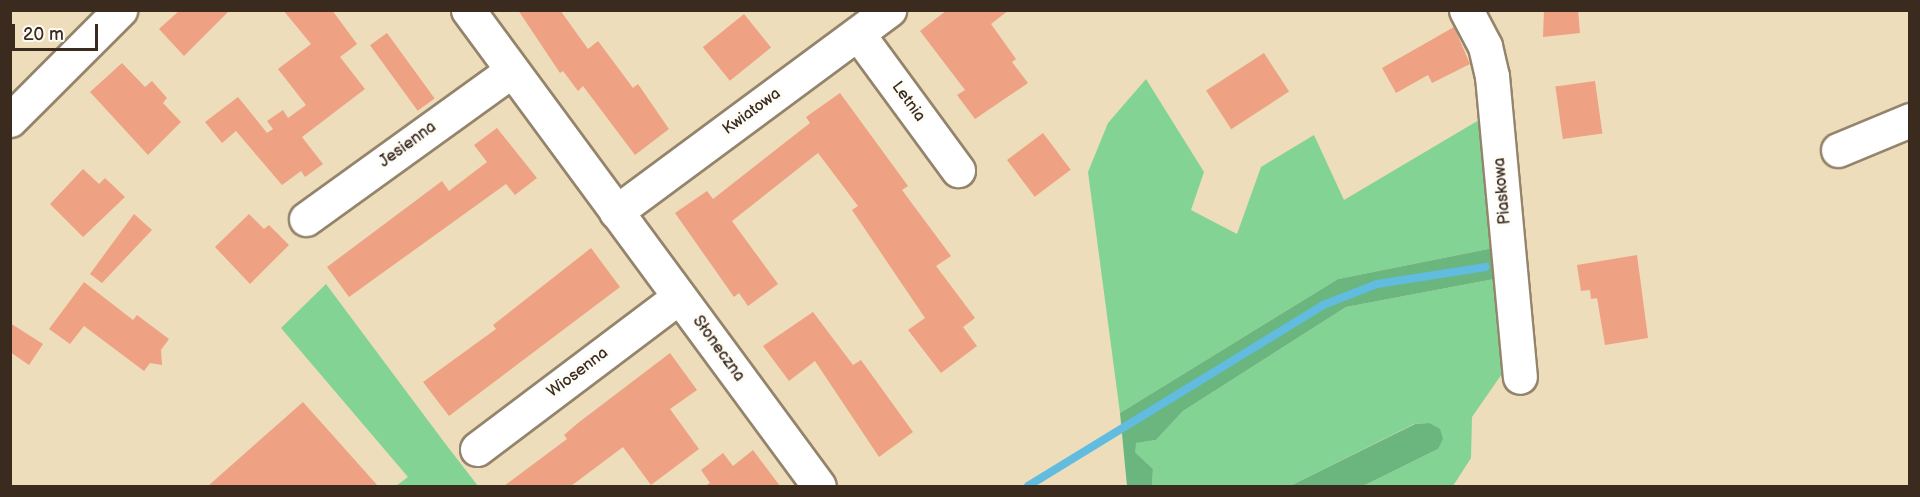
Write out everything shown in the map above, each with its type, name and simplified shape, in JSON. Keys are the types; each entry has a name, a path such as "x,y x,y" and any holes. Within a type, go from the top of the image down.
{"street":[{"path":"10,120 120,10"},
{"name":"Słoneczna","path":"468,10 510,71 819,486"},
{"name":"Kwiatowa","path":"616,212 889,10"},
{"name":"Piaskowa","path":"1466,10 1485,46 1492,76 1520,377"},
{"name":"Letnia","path":"858,34 958,170"},
{"name":"Jesienna","path":"306,219 510,71"},
{"path":"1838,150 1910,120"},
{"name":"Wiosenna","path":"477,449 679,297"}],"green space":[{"path":"1146,79 1204,172 1191,210 1237,234 1261,167 1314,135 1344,200 1479,120 1493,248 1338,279 1120,413 1088,172 1108,123"},
{"path":"1493,248 1494,279 1346,307 1183,411 1156,440 1136,443 1135,452 1153,469 1152,486 1127,486 1120,413 1338,279"},
{"path":"1494,279 1506,368 1472,417 1471,458 1453,486 1363,486 1438,449 1429,423 1414,424 1290,486 1152,486 1153,469 1135,452 1135,443 1156,440 1183,411 1346,307"},
{"path":"326,284 478,486 396,486 408,477 281,328"},
{"path":"1429,423 1440,429 1443,439 1438,449 1363,486 1290,486 1415,424"}],"building":[{"path":"180,10 230,10 184,56 159,29"},
{"path":"283,10 332,10 357,44 340,57 365,89 302,137 323,164 305,177 301,171 282,185 236,131 222,143 205,122 238,97 267,133 273,129 267,121 283,110 288,118 306,105 278,69 311,44"},
{"path":"518,10 560,10 588,49 598,41 633,88 638,84 669,129 635,155 583,86 578,91 563,71 560,73"},
{"path":"947,10 1009,10 991,24 1016,59 1012,62 1028,83 975,119 957,95 965,90 920,31"},
{"path":"1544,10 1578,10 1580,33 1543,37"},
{"path":"744,14 771,47 730,81 703,47"},
{"path":"1454,27 1470,64 1432,83 1428,75 1396,93 1382,68"},
{"path":"387,33 435,99 418,111 370,45"},
{"path":"1264,53 1289,92 1231,129 1206,91"},
{"path":"122,63 145,87 152,81 167,98 163,103 181,122 148,155 90,92"},
{"path":"1595,81 1602,133 1563,139 1555,87"},
{"path":"840,93 908,186 902,190 951,256 936,266 975,318 963,327 977,346 941,373 908,330 925,318 852,210 858,206 818,153 732,221 778,284 748,306 739,293 734,297 675,213 707,191 713,199 810,123 806,117"},
{"path":"497,128 537,178 515,195 506,184 349,297 327,267 442,181 449,191 487,162 474,145"},
{"path":"1043,133 1071,170 1035,197 1007,160"},
{"path":"83,169 99,184 105,178 125,197 83,237 50,204"},
{"path":"134,214 152,230 102,283 90,274"},
{"path":"249,214 264,229 269,225 289,245 250,284 215,247"},
{"path":"591,248 620,287 449,416 423,382 496,329 493,325"},
{"path":"1637,255 1648,338 1605,345 1597,298 1591,299 1590,290 1581,291 1577,265"},
{"path":"84,282 133,320 137,315 169,339 161,350 162,365 150,363 144,371 84,326 70,344 49,329"},
{"path":"813,312 853,365 861,360 913,432 879,457 815,361 789,381 763,346"},
{"path":"10,323 43,344 29,365 10,352"},
{"path":"670,353 697,390 670,409 699,449 651,485 623,447 571,486 504,486 567,439 564,435 578,423"},
{"path":"303,402 378,486 208,486"},
{"path":"753,450 780,486 705,486 710,483 701,470 723,453 733,466"}],"waterway":[{"path":"1028,486 1323,305 1377,284 1486,267"}]}
